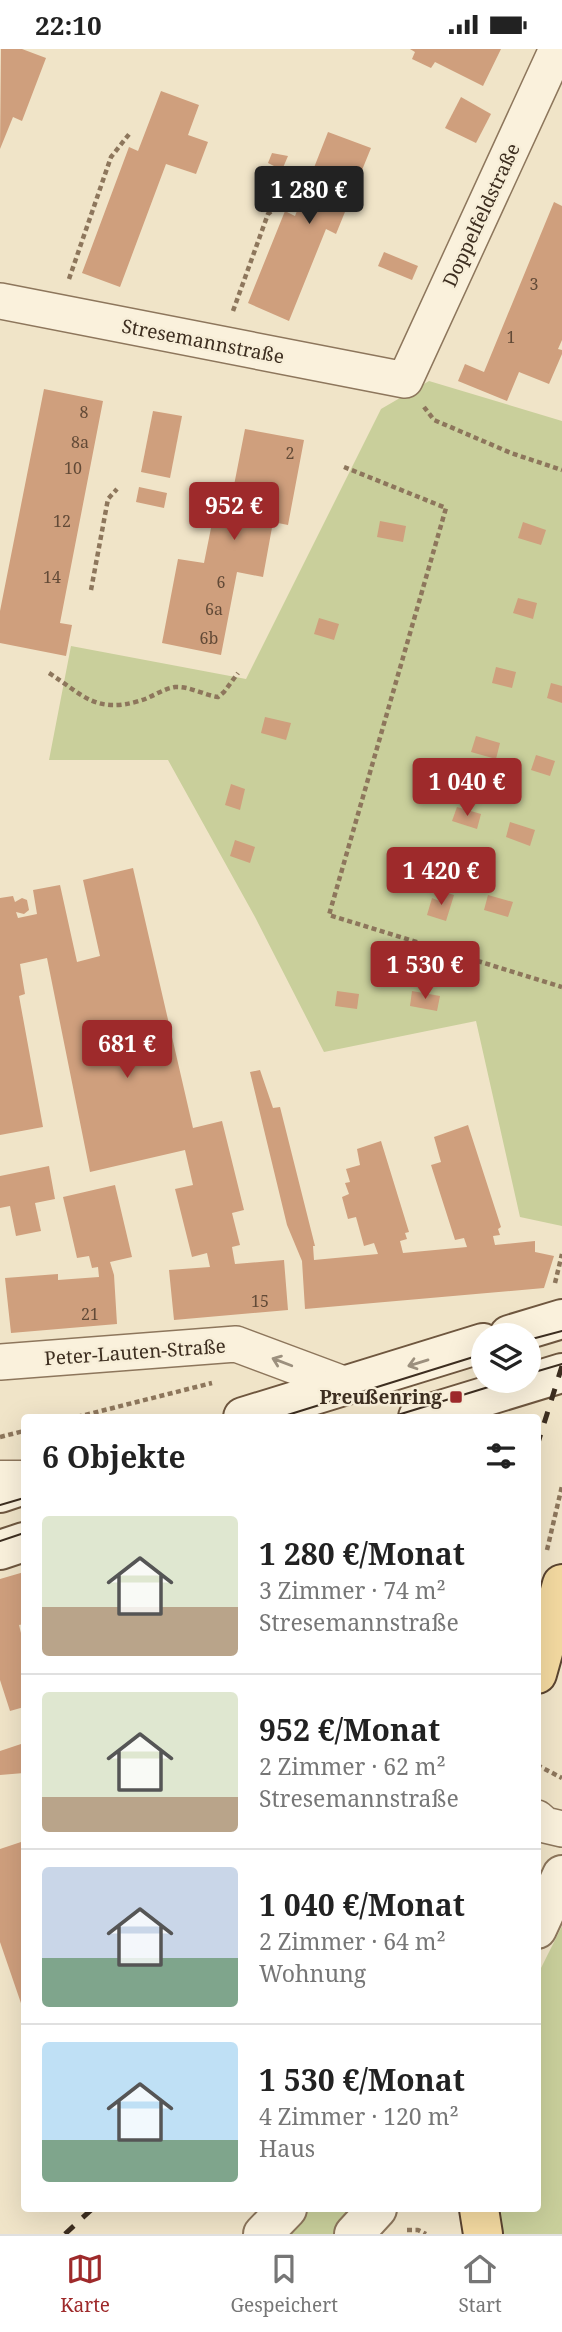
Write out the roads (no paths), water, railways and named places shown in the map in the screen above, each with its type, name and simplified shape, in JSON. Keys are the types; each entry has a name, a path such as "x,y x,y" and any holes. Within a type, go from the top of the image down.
{"main road":[{"path":"529,1323 557,1306"},
{"path":"253,1414 471,1347"},
{"path":"428,1414 562,1373"},
{"path":"0,1493 21,1486"},
{"path":"0,1550 21,1543"},
{"path":"541,1649 554,1567"},
{"path":"541,1920 562,1875"},
{"path":"263,2234 284,2212"},
{"path":"479,2212 482,2234"},
{"path":"354,2234 390,2219"}],"street":[{"name":"Doppelfeldstraße","path":"405,380 556,49"},
{"name":"Stresemannstraße","path":"0,301 405,380"},
{"name":"Peter-Lauten-Straße","path":"0,1363 236,1344 346,1385"},
{"path":"541,1822 562,1829"}],"lane":[{"path":"0,1470 21,1470"}],"tram line":[{"path":"541,1337 562,1331"},
{"path":"291,1414 471,1358"},
{"path":"541,1370 562,1364"},
{"path":"401,1414 471,1392"},
{"path":"0,1505 21,1499"},
{"path":"0,1541 21,1534"}],"railway":[{"path":"541,1433 562,1366"},
{"path":"65,2234 89,2212"}],"place":[{"name":"Preußenring","path":"456,1397"}]}
